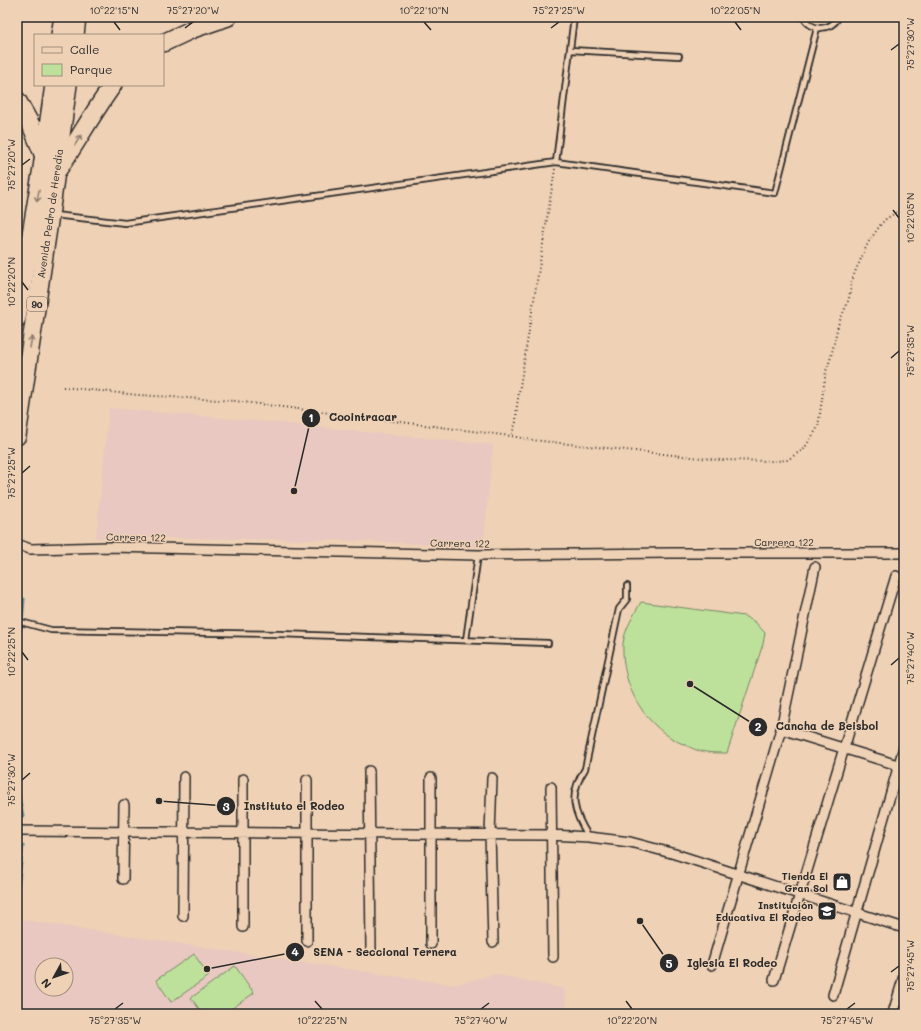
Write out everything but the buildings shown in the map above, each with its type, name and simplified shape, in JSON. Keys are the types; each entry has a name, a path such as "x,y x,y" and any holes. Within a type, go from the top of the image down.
{"highway":[{"path":"60,34 63,17"},
{"path":"75,34 77,17"},
{"path":"164,43 193,29 228,17"},
{"name":"Avenida Pedro de Heredia","path":"17,318 44,158 54,86"},
{"name":"Avenida Pedro de Heredia","path":"17,436 68,86"},
{"path":"56,172 76,144 96,109 112,86"},
{"path":"17,100 32,125 44,158"}],"street":[{"name":"Carrera 122","path":"17,544 30,548 110,547 478,555 904,553"},
{"path":"712,965 781,729 815,567"},
{"path":"774,980 896,576"},
{"path":"781,729 902,766"},
{"path":"833,995 902,766 904,747"},
{"path":"369,771 371,950"},
{"path":"183,916 184,777"},
{"path":"243,778 243,927"},
{"path":"431,778 431,944"},
{"path":"492,778 490,834 493,942"},
{"path":"307,780 308,941"},
{"path":"551,788 553,957"},
{"path":"123,879 124,805"},
{"path":"17,831 490,834 589,837 630,842 674,854 904,928"},
{"path":"893,1013 904,976"}],"lane":[{"path":"556,162 574,17"},
{"path":"804,17 809,24 817,28 827,28 832,26 839,17"},
{"path":"50,215 125,223 556,162 775,193 817,28"},
{"path":"570,50 679,56"},
{"path":"466,640 478,555"},
{"path":"589,837 580,823 575,808 574,796 577,780 585,768 619,609 627,599 628,586"},
{"path":"17,621 51,630 272,634 548,643"}],"path":[{"path":"511,436 516,422 517,405 556,162"},
{"path":"63,387 138,395 235,401 511,436 532,440 720,460 776,462 787,460 804,449 818,427 826,371 831,357 838,325 849,299 851,284 868,243 886,219 904,207"}],"shaded area":[{"path":"109,408 279,423 493,445 483,547 337,540 96,538"},
{"path":"23,920 454,985 495,974 564,989 567,1014 18,1014"}],"green space":[{"path":"641,602 744,616 755,622 765,633 763,644 727,753 698,751 671,738 659,729 648,717 631,691 623,660 623,644 627,628"},
{"path":"194,954 209,976 171,1002 156,980"},
{"path":"235,966 254,993 224,1014 203,1014 191,998"}],"waterway":[{"path":"17,692 19,637 24,599"},
{"path":"17,786 23,816"},
{"path":"17,896 23,846"}],"place":[{"name":"Coointracar","path":"294,491"},
{"name":"Cancha de Beisbol","path":"690,684"},
{"name":"Instituto el Rodeo","path":"159,801"},
{"name":"Tienda El Gran Sol","path":"842,882"},
{"name":"Institución Educativa El Rodeo","path":"827,911"},
{"name":"Iglesia El Rodeo","path":"640,921"},
{"name":"SENA - Seccional Ternera","path":"207,969"}]}
